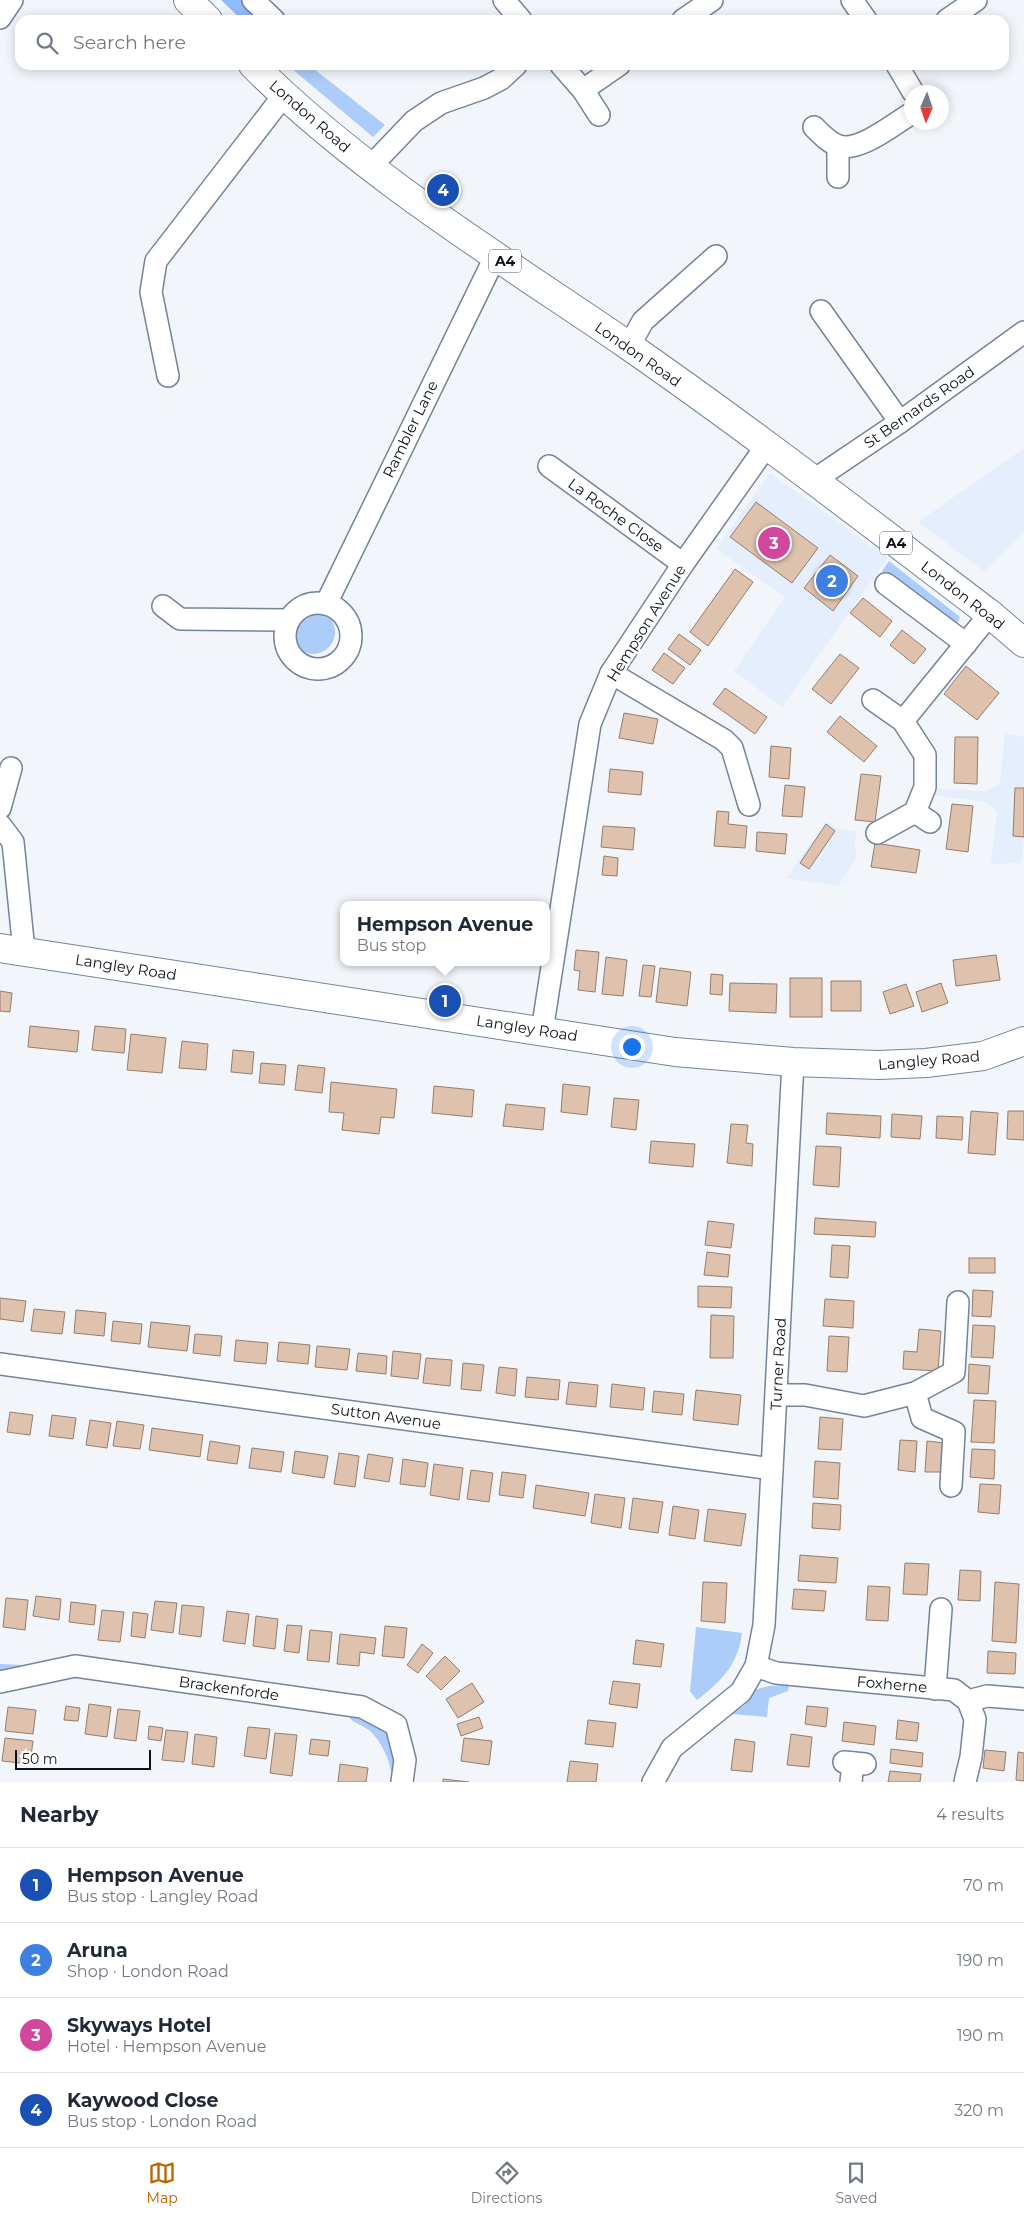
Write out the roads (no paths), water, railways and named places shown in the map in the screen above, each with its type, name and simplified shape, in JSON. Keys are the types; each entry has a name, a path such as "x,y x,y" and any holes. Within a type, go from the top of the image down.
{"street":[{"path":"0,18 12,0"},
{"path":"188,0 203,15"},
{"path":"253,0 269,15"},
{"path":"504,0 518,15"},
{"path":"690,15 712,0"},
{"path":"852,0 862,15"},
{"path":"954,15 976,0"},
{"path":"370,167 421,117 441,103 484,88 501,79 511,70"},
{"path":"566,70 584,90 599,115"},
{"path":"584,90 612,70"},
{"path":"900,70 909,85"},
{"path":"168,376 151,292 156,261 268,75"},
{"name":"London Road","path":"268,75 370,167 767,445 990,614 1024,642"},
{"path":"814,127 838,146 849,147 877,135 904,118"},
{"path":"838,146 838,177"},
{"name":"Rambler Lane","path":"326,604 496,255"},
{"path":"628,346 643,321 716,256"},
{"path":"821,311 900,422"},
{"name":"St Bernards Road","path":"814,480 900,422 1024,332"},
{"name":"Hempson Avenue","path":"542,1031 590,724 611,673 683,564 767,445"},
{"name":"La Roche Close","path":"549,466 683,564"},
{"path":"886,584 966,644"},
{"path":"308,604 326,604 336,608 344,615 349,625 351,636 344,656 331,666 315,669 304,666 288,652 285,630 288,620 293,613 308,604"},
{"path":"163,606 180,619 288,620"},
{"path":"903,721 990,614"},
{"path":"611,673 724,740 732,748 749,805"},
{"path":"873,700 903,721 925,755 923,817 877,833"},
{"path":"0,808 10,768"},
{"path":"0,825 13,842 12,949"},
{"name":"Langley Road","path":"12,949 675,1052 793,1062 879,1065 926,1063 983,1056 1024,1041"},
{"name":"Turner Road","path":"654,1782 672,1748 741,1692 756,1666 764,1626 793,1062"},
{"path":"777,1395 805,1395 864,1406 915,1394 954,1372 958,1302"},
{"name":"Sutton Avenue","path":"0,1364 772,1469"},
{"path":"915,1394 922,1418 954,1432 951,1486"},
{"path":"935,1689 941,1609"},
{"name":"Brackenforde","path":"0,1682 75,1666 362,1707 396,1724 405,1760 402,1782"},
{"name":"Foxherne","path":"756,1666 776,1673 954,1690 968,1701"},
{"path":"965,1782 971,1757 975,1719 968,1701 987,1696 1024,1699"}],"place":[{"name":"Kaywood Close","path":"443,190"},
{"name":"Skyways Hotel","path":"774,543"},
{"name":"Aruna","path":"832,581"},
{"name":"Hempson Avenue","path":"445,1001"}]}
